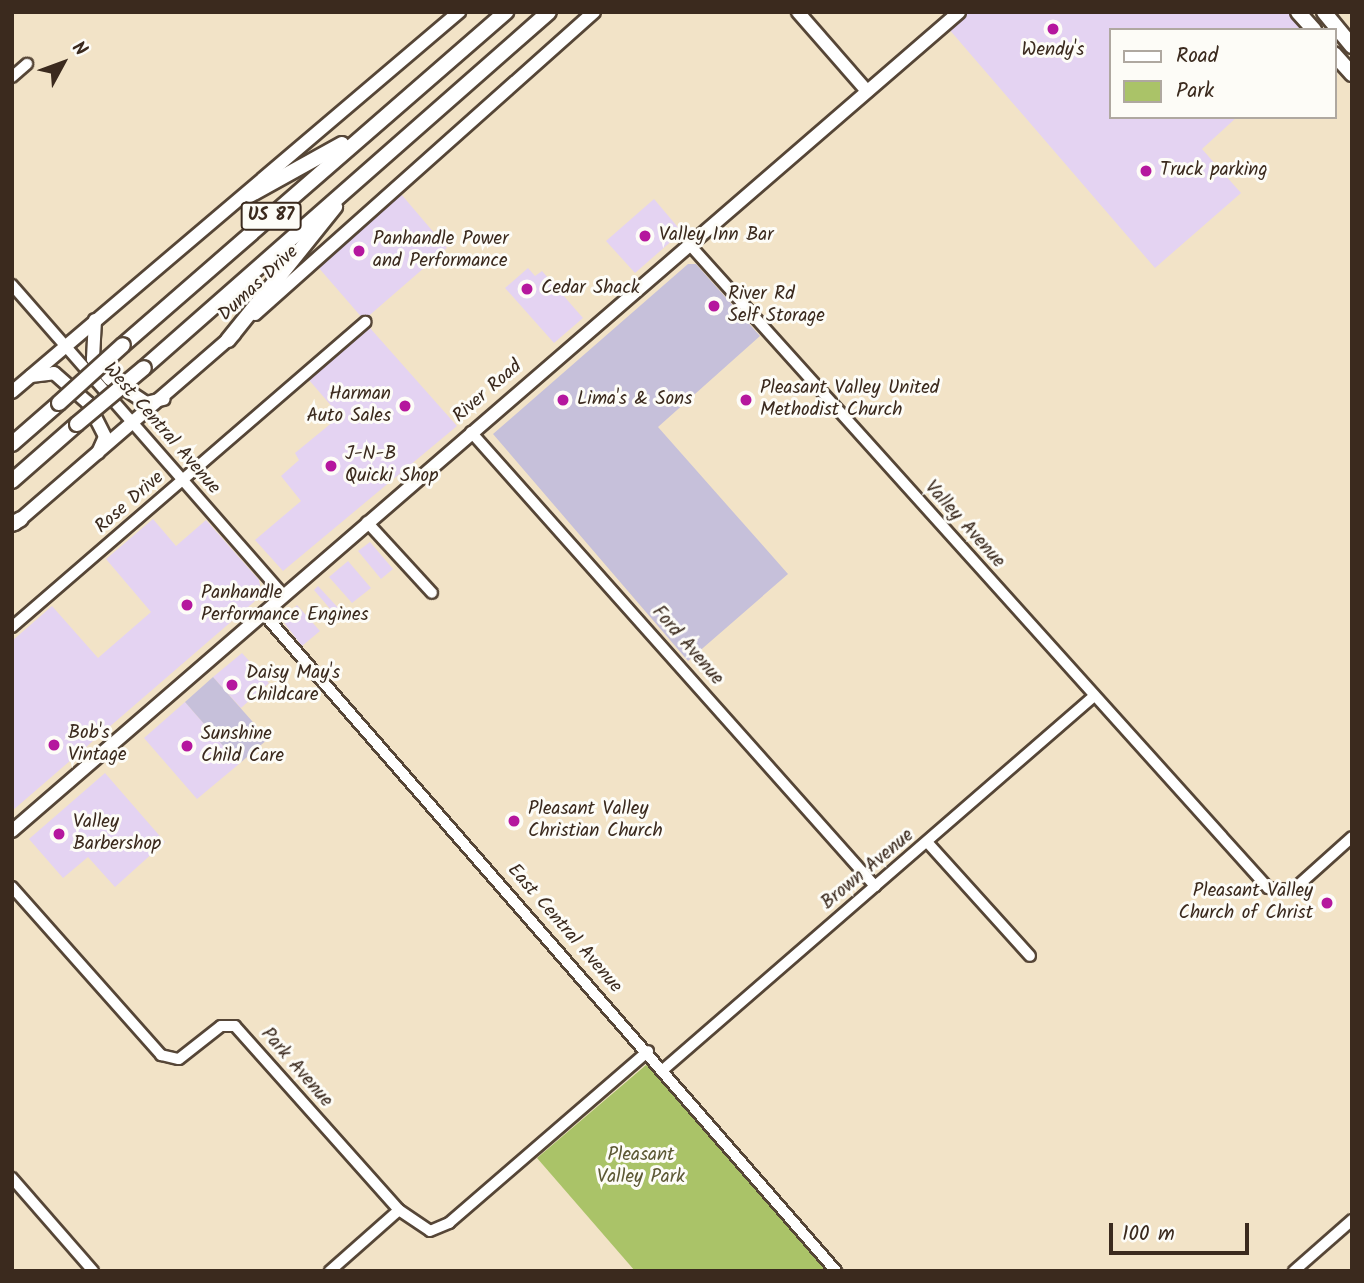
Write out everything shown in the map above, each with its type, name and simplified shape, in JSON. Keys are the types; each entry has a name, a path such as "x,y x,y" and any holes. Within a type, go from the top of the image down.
{"highway":[{"name":"US 87","path":"12,444 506,12"},
{"name":"US 87","path":"12,481 549,12"},
{"path":"1298,12 1312,28"},
{"path":"1324,12 1352,46"},
{"path":"1336,56 1352,74"},
{"path":"250,195 328,155 419,88"},
{"path":"228,340 370,168"}],"main road":[{"path":"12,393 95,319 250,195 459,12"},
{"name":"Dumas Drive","path":"15,523 166,398 594,12"},
{"path":"798,12 867,91"},
{"name":"River Road","path":"12,831 959,12"},
{"path":"95,319 93,359 110,379 146,402 166,398"},
{"path":"29,376 54,373 89,403 104,437 97,456"}],"street":[{"path":"12,77 27,64"},
{"name":"Valley Avenue","path":"689,244 1268,888 1293,890 1352,837"},
{"name":"West Central Avenue","path":"12,285 283,595"},
{"name":"Rose Drive","path":"12,627 365,323"},
{"name":"Ford Avenue","path":"471,432 875,886"},
{"path":"368,522 432,593"},
{"name":"East Central Avenue","path":"264,613 664,1069 836,1271"},
{"name":"Brown Avenue","path":"664,1069 928,843 1094,696"},
{"path":"928,843 1030,956"},
{"name":"Park Avenue","path":"12,887 164,1057 181,1058 225,1025 239,1029 399,1210 433,1231 447,1225 648,1051"},
{"path":"12,1178 93,1271"},
{"path":"330,1271 399,1210"},
{"path":"1294,1271 1352,1220"}],"shaded area":[{"path":"966,12 1293,12 1306,28 1108,28 1108,119 1235,119 1202,149 1241,193 1155,268 948,28"},
{"path":"401,194 447,248 364,320 318,267"},
{"path":"654,199 682,232 635,273 606,241"},
{"path":"688,264 696,264 760,336 658,427 788,574 688,661 493,434"},
{"path":"528,268 535,276 542,271 583,318 554,343 505,288"},
{"path":"370,328 457,426 283,571 255,540 301,501 281,476 299,460 295,453 340,416 309,380"},
{"path":"153,519 176,546 206,520 259,580 262,595 12,811 12,641 52,606 98,658 151,612 106,559"},
{"path":"370,542 393,569 381,579 358,551"},
{"path":"348,561 371,588 352,603 329,577"},
{"path":"318,586 342,612 337,617 314,590"},
{"path":"297,605 320,631 302,646 282,620"},
{"path":"242,653 269,683 241,708 213,677"},
{"path":"213,677 268,739 239,764 185,702"},
{"name":"Sunshine Child Care","path":"185,702 239,764 197,799 144,738"},
{"path":"105,773 165,842 115,887 88,857 63,878 29,839"}],"green space":[{"name":"Pleasant Valley Park","path":"646,1065 829,1271 635,1271 537,1158"}],"place":[{"name":"Wendy's","path":"1053,29"},
{"name":"Truck parking","path":"1146,171"},
{"name":"Valley Inn Bar","path":"645,236"},
{"name":"Panhandle Power and Performance","path":"359,251"},
{"name":"Cedar Shack","path":"527,289"},
{"name":"River Rd Self Storage","path":"714,306"},
{"name":"Lima's & Sons","path":"563,400"},
{"name":"Pleasant Valley United Methodist Church","path":"746,400"},
{"name":"Harman Auto Sales","path":"405,406"},
{"name":"J-N-B Quicki Shop","path":"331,466"},
{"name":"Panhandle Performance Engines","path":"187,605"},
{"name":"Daisy May's Childcare","path":"232,685"},
{"name":"Bob's Vintage","path":"54,745"},
{"name":"Sunshine Child Care","path":"187,746"},
{"name":"Pleasant Valley Christian Church","path":"514,821"},
{"name":"Valley Barbershop","path":"59,834"},
{"name":"Pleasant Valley Church of Christ","path":"1327,903"}]}
